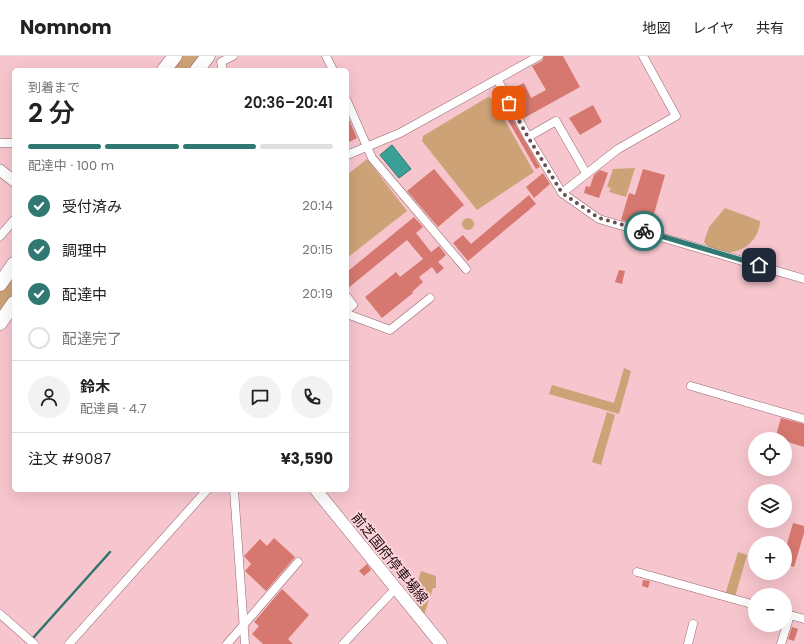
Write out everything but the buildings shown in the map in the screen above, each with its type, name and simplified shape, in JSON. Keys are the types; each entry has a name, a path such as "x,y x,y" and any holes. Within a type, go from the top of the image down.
{"highway":[{"path":"166,68 175,56"},
{"path":"199,68 208,56"},
{"path":"0,284 12,267"},
{"path":"0,323 12,306"}],"main road":[{"name":"前芝国府停車場線","path":"318,492 441,644"}],"street":[{"path":"222,68 221,62 233,56"},
{"path":"326,56 332,68"},
{"path":"349,153 369,147 400,133 539,56"},
{"path":"562,193 618,149 676,116 643,56"},
{"path":"497,79 528,137 562,193 599,218 804,279"},
{"path":"349,105 369,147 372,158 466,269"},
{"path":"528,137 556,121 586,173"},
{"path":"0,143 12,143"},
{"path":"0,170 12,179"},
{"path":"0,236 12,222"},
{"path":"349,315 390,330 430,298"},
{"path":"349,299 353,304 349,308"},
{"path":"691,386 804,419"},
{"path":"69,644 205,492"},
{"path":"234,492 244,625 244,644"},
{"path":"227,644 298,562"},
{"path":"636,572 748,603"},
{"path":"343,644 396,588"},
{"path":"0,614 34,644"},
{"path":"792,615 804,619"},
{"path":"688,644 694,624"},
{"path":"781,644 784,632"}],"shaded area":[{"path":"181,56 202,56 192,68 172,68"},
{"path":"488,97 493,99 534,172 477,210 422,141 423,136"},
{"path":"367,159 407,211 349,256 349,173"},
{"path":"635,168 626,197 609,192 611,188 607,187 613,169"},
{"path":"725,208 760,221 758,231 754,239 747,246 730,252 721,252 712,249 704,242 709,227"},
{"path":"470,218 473,219 473,229 466,230 463,229 462,222 463,219"},
{"path":"12,275 12,299 0,317 0,289"},
{"path":"624,368 631,371 619,414 549,394 552,385 614,403"},
{"path":"607,412 615,415 601,465 592,462"},
{"path":"738,552 747,555 735,597 725,595"},
{"path":"421,571 436,576 436,588 433,588 424,615 412,602"}],"water":[{"path":"392,145 411,169 399,178 380,155"}],"waterway":[{"path":"33,638 110,552"}],"way so far":[{"path":"509,103 562,193 599,218 644,231"}],"route":[{"path":"644,231 759,265"}]}
